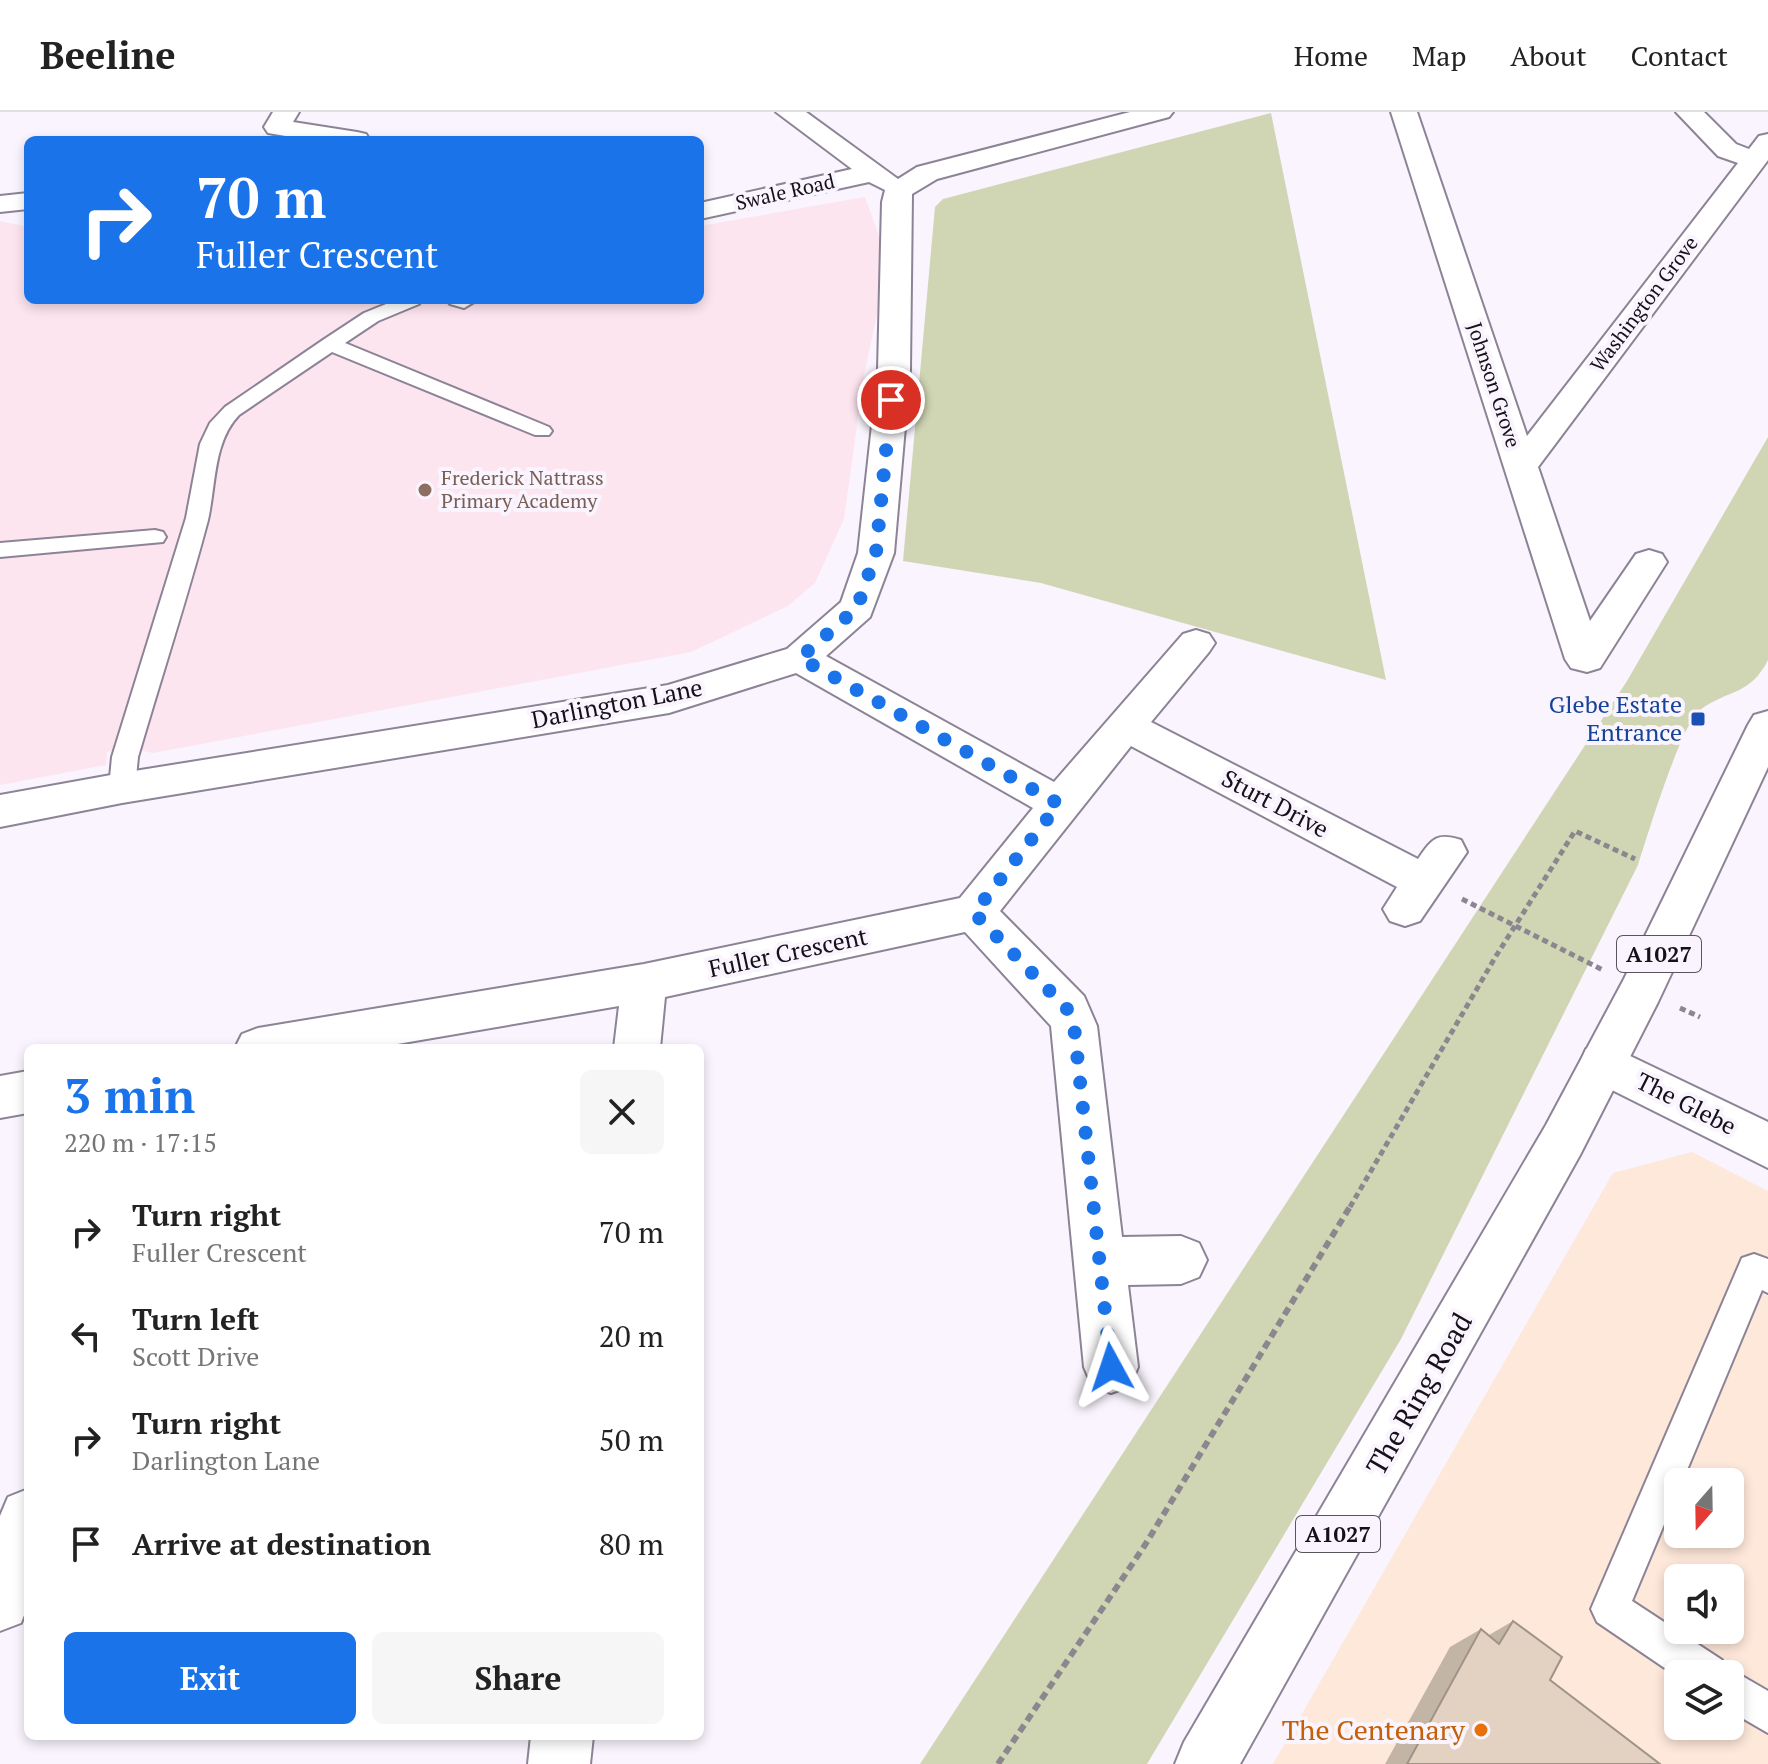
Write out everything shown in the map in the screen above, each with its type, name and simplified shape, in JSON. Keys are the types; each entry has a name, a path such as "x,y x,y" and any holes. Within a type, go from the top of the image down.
{"street":[{"path":"286,112 277,127 332,136"},
{"path":"789,112 885,181 927,173 1160,112"},
{"name":"Johnson Grove","path":"1404,112 1585,659 1649,562"},
{"path":"1689,112 1727,150 1761,151"},
{"name":"Washington Grove","path":"1521,466 1761,151"},
{"name":"Swale Road","path":"704,210 885,181"},
{"name":"Darlington Lane","path":"0,811 122,788 669,699 800,658 857,608 876,553 894,370 896,202 885,181"},
{"path":"0,204 24,201"},
{"path":"1111,1367 1074,1026 1068,1010 974,913 1059,804 1196,643"},
{"path":"800,658 1059,804"},
{"name":"A1027","path":"1603,1063 1642,989 1768,725"},
{"name":"Sturt Drive","path":"1126,726 1425,881"},
{"name":"Fuller Crescent","path":"282,1044 644,983 974,913"},
{"path":"637,1044 644,983"},
{"name":"The Glebe","path":"1603,1063 1768,1146"},
{"name":"The Ring Road","path":"1206,1764 1470,1305 1603,1063"},
{"path":"0,1097 24,1093"},
{"path":"1101,1261 1181,1260"},
{"path":"0,1602 24,1529"},
{"path":"559,1764 562,1740"}],"lane":[{"path":"122,788 125,757 197,518 216,431 232,411 330,344 371,317 402,304"},
{"path":"330,344 542,431"},
{"path":"0,550 155,537"},
{"path":"1687,1660 1610,1609 1754,1269 1768,1277"},
{"path":"1744,1698 1768,1714"}],"path":[{"path":"998,1764 1184,1482 1313,1269 1512,926 1575,831 1635,859"},
{"path":"1425,881 1700,1017"}],"shaded area":[{"name":"Frederick Nattrass Primary Academy","path":"865,197 879,236 885,237 877,315 864,375 844,519 815,583 788,606 691,652 153,753 133,749 112,751 107,752 106,765 0,785 0,221 24,226 24,304 704,304 704,225"},
{"path":"1692,1152 1768,1191 1768,1764 1273,1764 1613,1173"}],"green space":[{"path":"1271,113 1386,680 1041,583 903,561 935,207 943,199"},
{"path":"1768,437 1768,660 1754,680 1710,703 1692,720 1665,782 1638,865 1401,1339 1147,1764 920,1764 1627,681"}],"building":[{"name":"The Centenary","path":"1513,1621 1562,1657 1550,1680 1660,1764 1407,1764 1481,1629 1499,1644"}],"place":[{"name":"Frederick Nattrass Primary Academy","path":"425,490"},
{"name":"Glebe Estate Entrance","path":"1698,719"},
{"name":"The Centenary","path":"1481,1730"}],"route":[{"path":"891,400 876,553 857,608 800,658 1059,804 974,913 1068,1010 1074,1026 1111,1367"}]}
